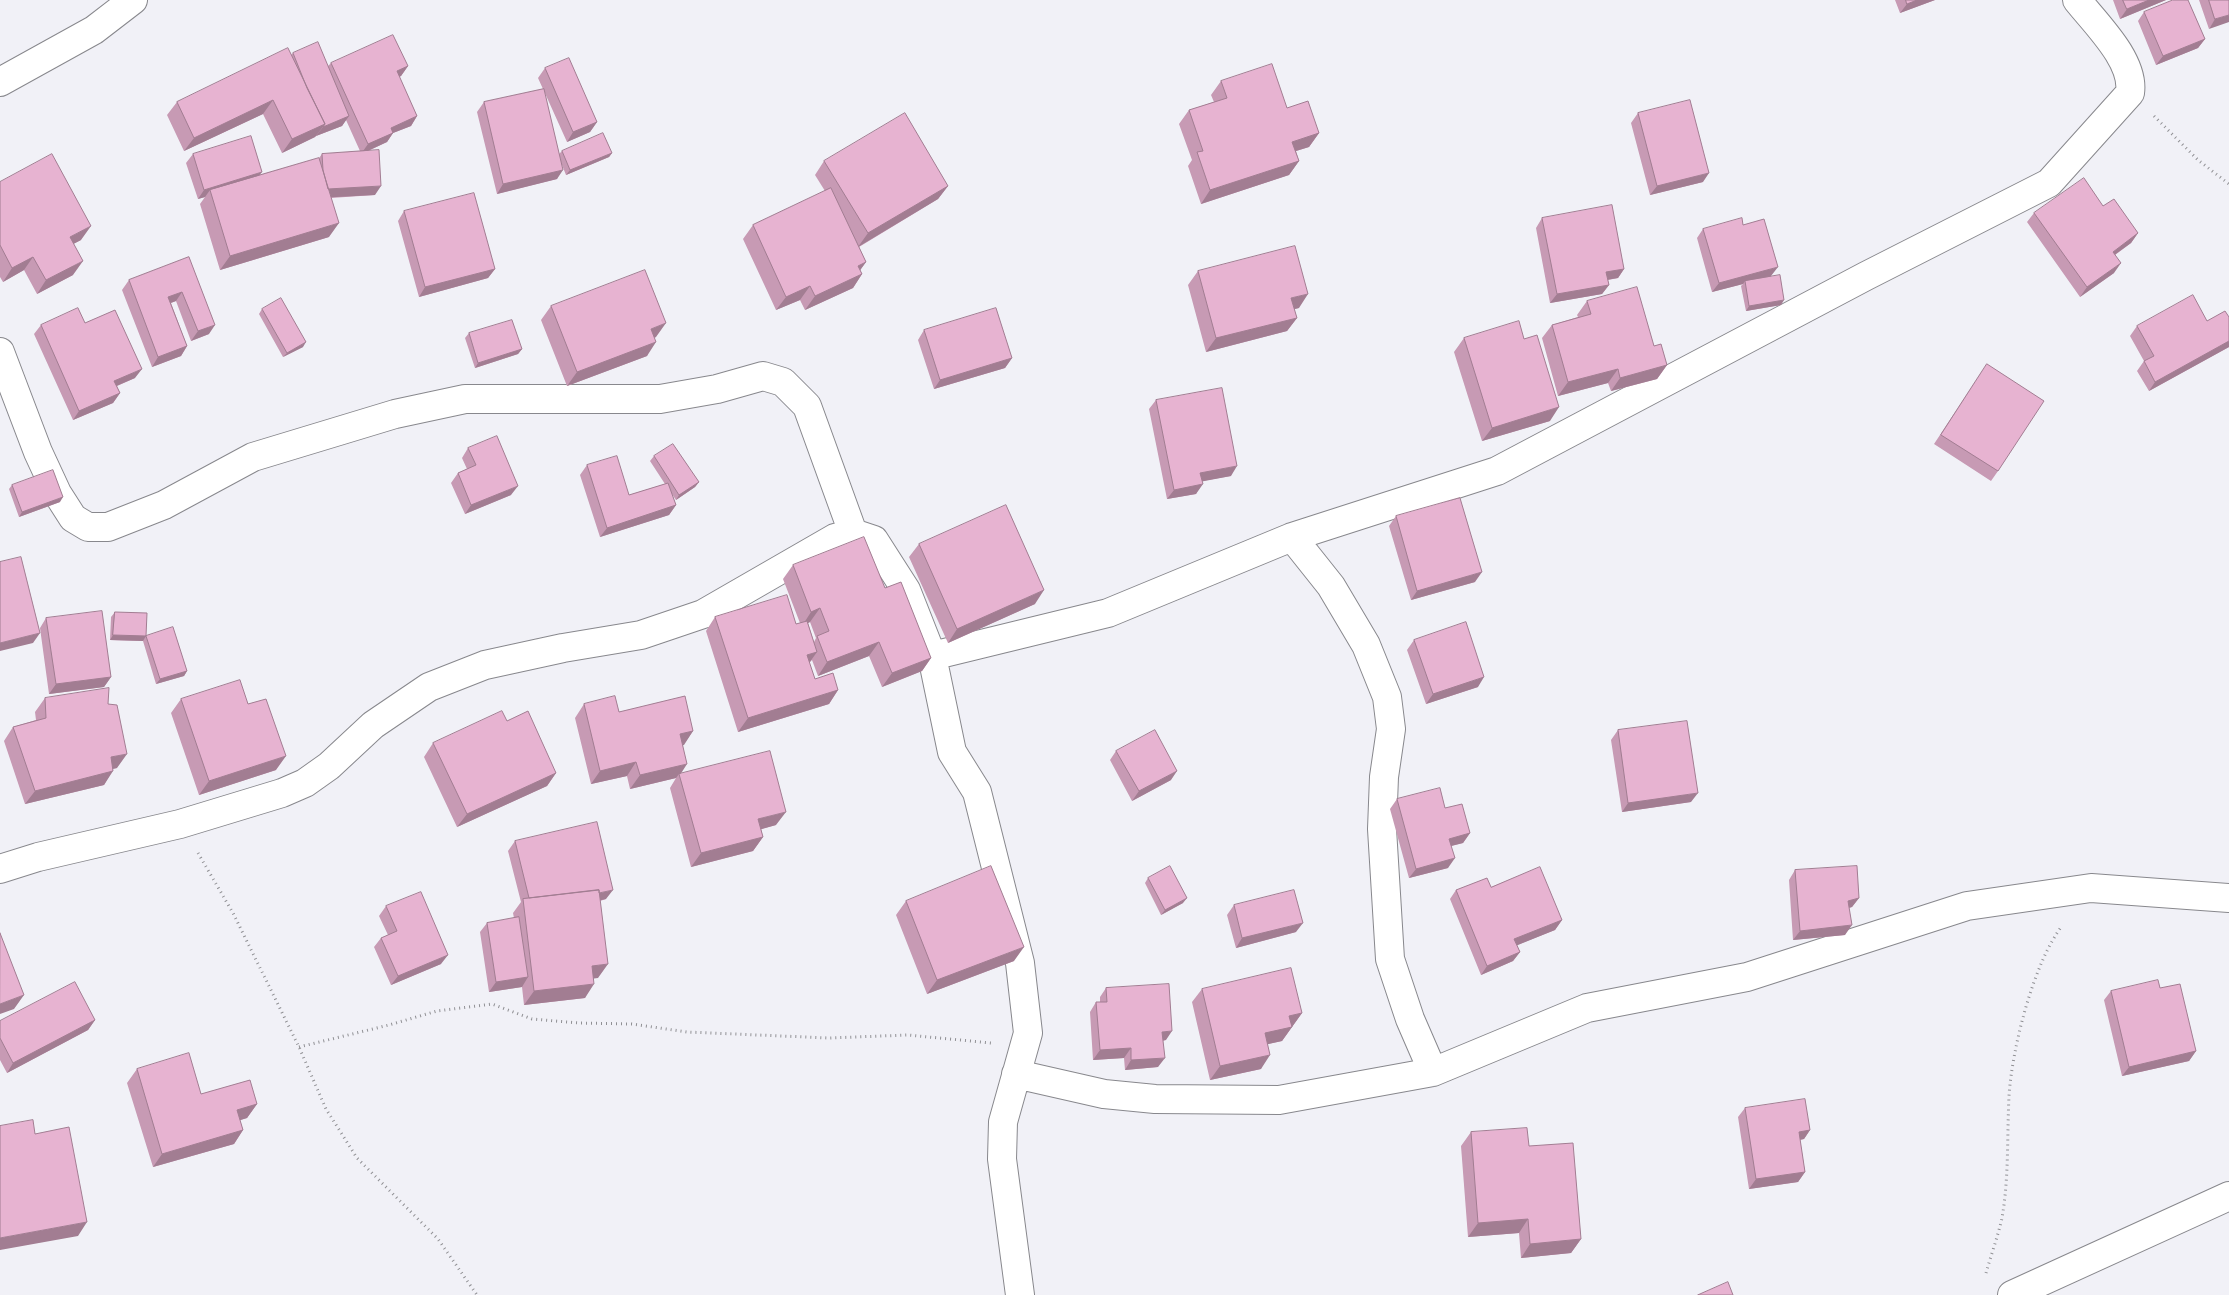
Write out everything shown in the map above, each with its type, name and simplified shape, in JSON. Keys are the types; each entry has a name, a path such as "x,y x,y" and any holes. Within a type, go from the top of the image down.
{"street":[{"path":"0,82 94,30 132,0"},
{"path":"932,656 1108,613 1292,537 1497,471 1866,276 2049,183 2130,93 2132,84 2125,62 2076,0"},
{"path":"0,352 38,452 57,493 72,518 88,528 108,527 164,505 253,457 394,414 465,399 660,399 718,389 762,376 783,382 807,406 853,533"},
{"path":"0,869 38,857 180,824 305,783 329,766 373,725 429,687 485,665 563,648 641,635 703,614 835,538 853,533 874,540 906,590 932,656 952,752 977,792 1020,963 1028,1033 1026,1046 1003,1122 1002,1159 1020,1295"},
{"path":"1292,537 1331,586 1366,645 1387,697 1391,729 1384,777 1382,830 1390,959 1410,1019 1433,1072"},
{"path":"1016,1074 1104,1094 1155,1099 1279,1100 1433,1072 1587,1008 1747,977 1967,906 2091,888 2229,898"},
{"path":"2012,1295 2229,1196"}],"path":[{"path":"2130,93 2198,160 2229,184"},
{"path":"180,824 232,913 299,1047 326,1109 357,1158 438,1239 477,1295"},
{"path":"1986,1274 2002,1218 2009,1094 2018,1045 2033,983 2055,936 2091,888"},
{"path":"299,1047 437,1011 492,1004 532,1019 579,1023 632,1024 687,1032 829,1038 908,1035 1026,1046"}],"building":[{"path":"1906,0 1917,0 1907,4"},
{"path":"2123,0 2149,0 2127,9"},
{"path":"2173,0 2188,0 2205,39 2163,56 2144,12"},
{"path":"2209,0 2229,0 2229,15 2215,19"},
{"path":"393,35 408,66 397,71 417,116 391,128 393,133 368,144 331,63"},
{"path":"318,42 349,116 323,127 325,124 307,88 293,53"},
{"path":"288,48 325,124 292,139 273,100 194,138 177,102"},
{"path":"569,58 597,122 573,132 545,68"},
{"path":"1272,64 1287,108 1308,101 1319,133 1292,142 1299,161 1210,190 1197,152 1203,151 1189,110 1227,98 1221,81"},
{"path":"544,89 563,170 503,184 484,102"},
{"path":"1690,100 1709,173 1657,186 1638,113"},
{"path":"905,113 948,186 868,233 824,161"},
{"path":"603,133 612,153 570,170 562,151"},
{"path":"251,136 262,172 204,190 193,154"},
{"path":"379,150 381,186 328,189 323,170 322,154"},
{"path":"52,154 91,226 70,237 83,261 46,280 33,257 12,268 0,245 0,182"},
{"path":"319,158 339,223 230,256 210,190"},
{"path":"2084,178 2103,206 2114,199 2138,233 2113,252 2121,263 2087,287 2034,213"},
{"path":"831,188 866,262 858,266 862,274 815,296 810,286 786,297 753,225"},
{"path":"474,193 495,269 425,287 404,211"},
{"path":"1612,205 1624,269 1606,272 1609,285 1557,294 1542,218"},
{"path":"1742,218 1743,225 1764,219 1778,267 1719,283 1703,229"},
{"path":"1295,246 1308,294 1291,298 1297,318 1216,338 1198,271"},
{"path":"189,257 215,325 198,331 182,292 168,297 187,346 158,357 129,280"},
{"path":"645,270 666,323 651,329 656,342 577,372 551,306"},
{"path":"1780,275 1784,300 1749,306 1745,281"},
{"path":"1637,287 1654,346 1661,344 1667,365 1620,378 1618,369 1568,382 1552,325 1591,314 1587,301"},
{"path":"2193,295 2207,321 2225,311 2229,317 2229,341 2155,382 2144,361 2154,356 2137,326"},
{"path":"281,298 306,342 287,353 262,309"},
{"path":"78,308 85,323 115,310 142,369 114,381 120,393 79,411 41,325"},
{"path":"996,308 1012,358 940,380 924,330"},
{"path":"512,320 522,349 478,363 469,333"},
{"path":"1519,321 1524,339 1537,335 1559,407 1492,428 1464,338"},
{"path":"1987,364 2044,401 1998,471 1941,435"},
{"path":"1222,388 1237,466 1200,473 1203,484 1174,490 1156,400"},
{"path":"497,436 518,486 471,505 458,473 476,465 468,448"},
{"path":"673,444 699,482 679,495 654,456"},
{"path":"617,456 629,495 668,483 676,505 607,528 587,465"},
{"path":"53,470 63,497 22,512 12,485"},
{"path":"1460,498 1482,572 1417,591 1396,516"},
{"path":"1006,505 1044,590 957,629 919,544"},
{"path":"864,537 885,588 901,582 931,658 892,673 879,642 827,662 817,636 829,631 820,608 811,612 793,565"},
{"path":"21,557 40,633 0,643 0,562"},
{"path":"787,595 796,624 807,621 817,652 807,655 815,679 833,673 838,690 748,718 715,617"},
{"path":"102,611 111,677 56,684 46,618"},
{"path":"115,612 147,613 146,636 113,635"},
{"path":"1466,622 1484,677 1433,694 1414,640"},
{"path":"173,627 187,671 160,679 146,636"},
{"path":"240,680 248,704 266,699 286,756 209,781 181,699"},
{"path":"109,688 108,704 117,705 127,754 111,757 113,771 35,791 13,727 46,718 45,698"},
{"path":"615,696 619,712 685,696 693,731 680,734 687,764 640,775 636,762 600,771 584,704"},
{"path":"502,711 507,721 528,711 556,773 467,814 433,743"},
{"path":"1687,721 1698,793 1628,803 1618,730"},
{"path":"1155,730 1177,771 1139,791 1116,751"},
{"path":"770,751 786,812 758,819 763,837 701,853 679,774"},
{"path":"1440,788 1445,808 1462,804 1470,833 1449,839 1455,858 1416,869 1397,799"},
{"path":"597,822 613,890 599,893 599,890 529,898 515,841"},
{"path":"991,866 1024,947 937,980 906,901"},
{"path":"1170,866 1187,898 1165,910 1148,878"},
{"path":"1857,866 1859,898 1848,901 1852,925 1800,931 1795,870"},
{"path":"1540,867 1562,920 1514,939 1520,952 1487,966 1456,890 1487,878 1491,887"},
{"path":"599,890 608,964 592,966 594,984 534,991 523,899"},
{"path":"1294,890 1303,923 1242,938 1234,905"},
{"path":"421,892 448,955 398,976 381,938 397,931 386,906"},
{"path":"519,917 528,977 496,982 487,923"},
{"path":"0,933 24,995 0,1004"},
{"path":"1291,968 1302,1013 1289,1016 1292,1027 1265,1033 1270,1055 1220,1066 1202,989"},
{"path":"2158,980 2160,988 2180,984 2196,1051 2129,1067 2111,991"},
{"path":"75,982 95,1020 13,1063 0,1038 0,1021"},
{"path":"1169,984 1172,1031 1162,1032 1165,1058 1131,1060 1131,1048 1100,1050 1096,1002 1107,1002 1106,988"},
{"path":"189,1053 201,1094 250,1080 257,1104 237,1110 243,1130 162,1154 137,1069"},
{"path":"1805,1099 1810,1130 1799,1132 1805,1172 1756,1179 1745,1108"},
{"path":"33,1120 35,1134 69,1127 87,1222 0,1238 0,1126"},
{"path":"1527,1128 1529,1146 1573,1143 1581,1239 1530,1244 1528,1219 1478,1223 1471,1132"},
{"path":"1728,1282 1733,1295 1698,1295"}]}
